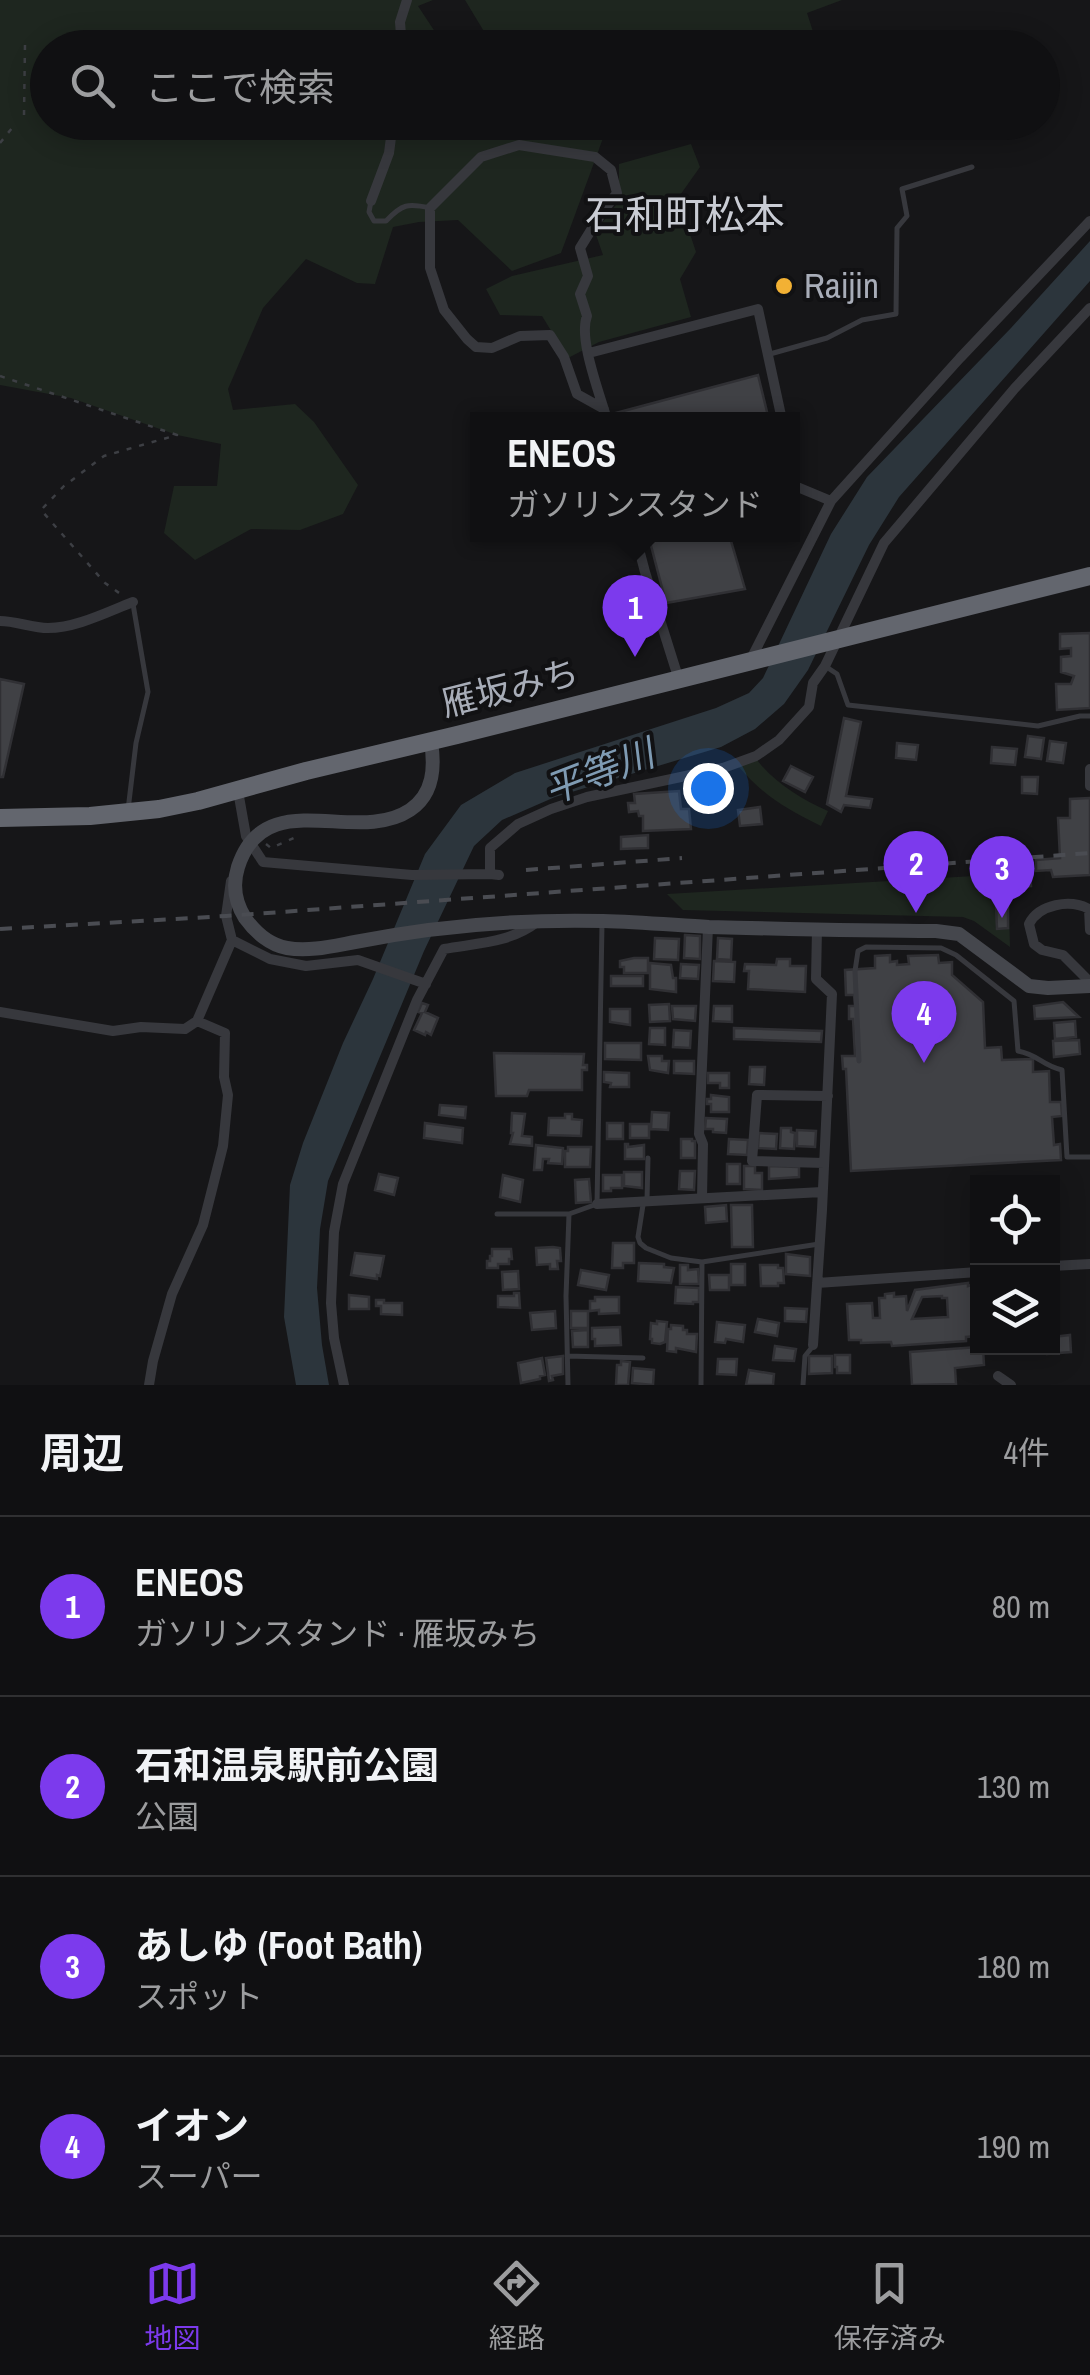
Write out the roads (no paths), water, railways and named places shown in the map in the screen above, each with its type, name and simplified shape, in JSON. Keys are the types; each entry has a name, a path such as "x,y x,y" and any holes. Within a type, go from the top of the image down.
{"highway":[{"name":"雁坂みち","path":"0,818 127,812 198,801 1090,576"}],"street":[{"path":"401,30 407,0"},
{"path":"371,200 391,140"},
{"path":"602,412 577,394 564,356 550,335 520,336 492,348 476,346 444,310 430,268 430,208 482,157 519,145 595,158 612,170 617,194 580,248 588,276 580,294 587,316 583,327 604,412"},
{"path":"753,661 830,500 1090,221"},
{"path":"238,791 246,836 263,862 412,875 489,875 490,848 508,830 530,817 587,797 723,768 756,756 779,740 809,706 813,682 824,666 831,642 884,543 1014,388 1090,308"},
{"path":"589,353 758,309 781,412"},
{"path":"800,488 830,500"},
{"path":"637,542 679,680"},
{"path":"0,622 63,626 133,602"},
{"path":"430,742 434,761 426,792 397,816 372,821 289,821 275,824 254,838 242,854 234,891 251,926 268,940 291,949 446,928 538,922 950,932 970,941 1029,986 1090,984"},
{"path":"1090,769 1090,786"},
{"path":"0,1012 113,1031 141,1027 185,1029 197,1020 232,940 226,908 236,854 246,836"},
{"path":"1090,930 1085,904 1040,910 1030,921 1030,936 1038,948 1067,958 1090,984"},
{"path":"344,1385 331,1303 334,1232 343,1184 422,983 444,949 508,938 538,922"},
{"path":"702,1198 699,1134 708,926"},
{"path":"813,1346 824,1210 832,994 816,978 817,929"},
{"path":"232,940 270,960 306,966 358,960 422,983"},
{"path":"149,1385 172,1294 203,1225 223,1146 228,1095 224,1077 225,1033 197,1020"},
{"path":"824,1163 752,1160 757,1095 828,1096"},
{"path":"597,1204 822,1192"},
{"path":"1060,1266 1090,1264"},
{"path":"817,1283 970,1273"},
{"path":"998,1376 1011,1385"}],"lane":[{"path":"770,354 827,338 862,320 896,314 898,228 907,216 902,188 972,167"},
{"path":"371,200 368,212 374,222 386,221 397,209 411,204 430,208"},
{"path":"127,812 136,743 148,692 133,602"},
{"path":"824,666 837,674 848,705 1038,726 1090,716"},
{"path":"497,1214 569,1214 597,1204 602,921"},
{"path":"956,954 970,941"},
{"path":"859,1061 858,951 942,948 956,954 1014,1001 1018,1051 1035,1054 1045,1066 1062,1070 1068,1157 1090,1157"},
{"path":"648,1158 646,1202 638,1237 646,1248 671,1258 702,1262 820,1244"},
{"path":"568,1385 569,1214"},
{"path":"700,1385 702,1262"},
{"path":"803,1385 805,1356 813,1346"},
{"path":"567,1356 643,1358"}],"water":[{"name":"平等川","path":"1090,241 1090,281 899,497 869,545 808,670 784,704 755,729 721,747 555,797 502,820 474,846 424,951 328,1181 320,1229 317,1288 329,1385 296,1385 284,1317 290,1185 343,1043 425,854 461,805 515,773 716,708 749,693 763,678 831,534 867,477"}],"railway":[{"path":"0,929 1090,853"},
{"path":"526,870 682,858"}],"place":[{"name":"Raijin","path":"784,286"},
{"name":"ENEOS","path":"635,657"},
{"name":"石和温泉駅前公園","path":"916,913"},
{"name":"あしゆ (Foot Bath)","path":"1002,918"},
{"name":"イオン","path":"924,1063"}],"district":[{"name":"石和町松本","path":"685,215"}]}
